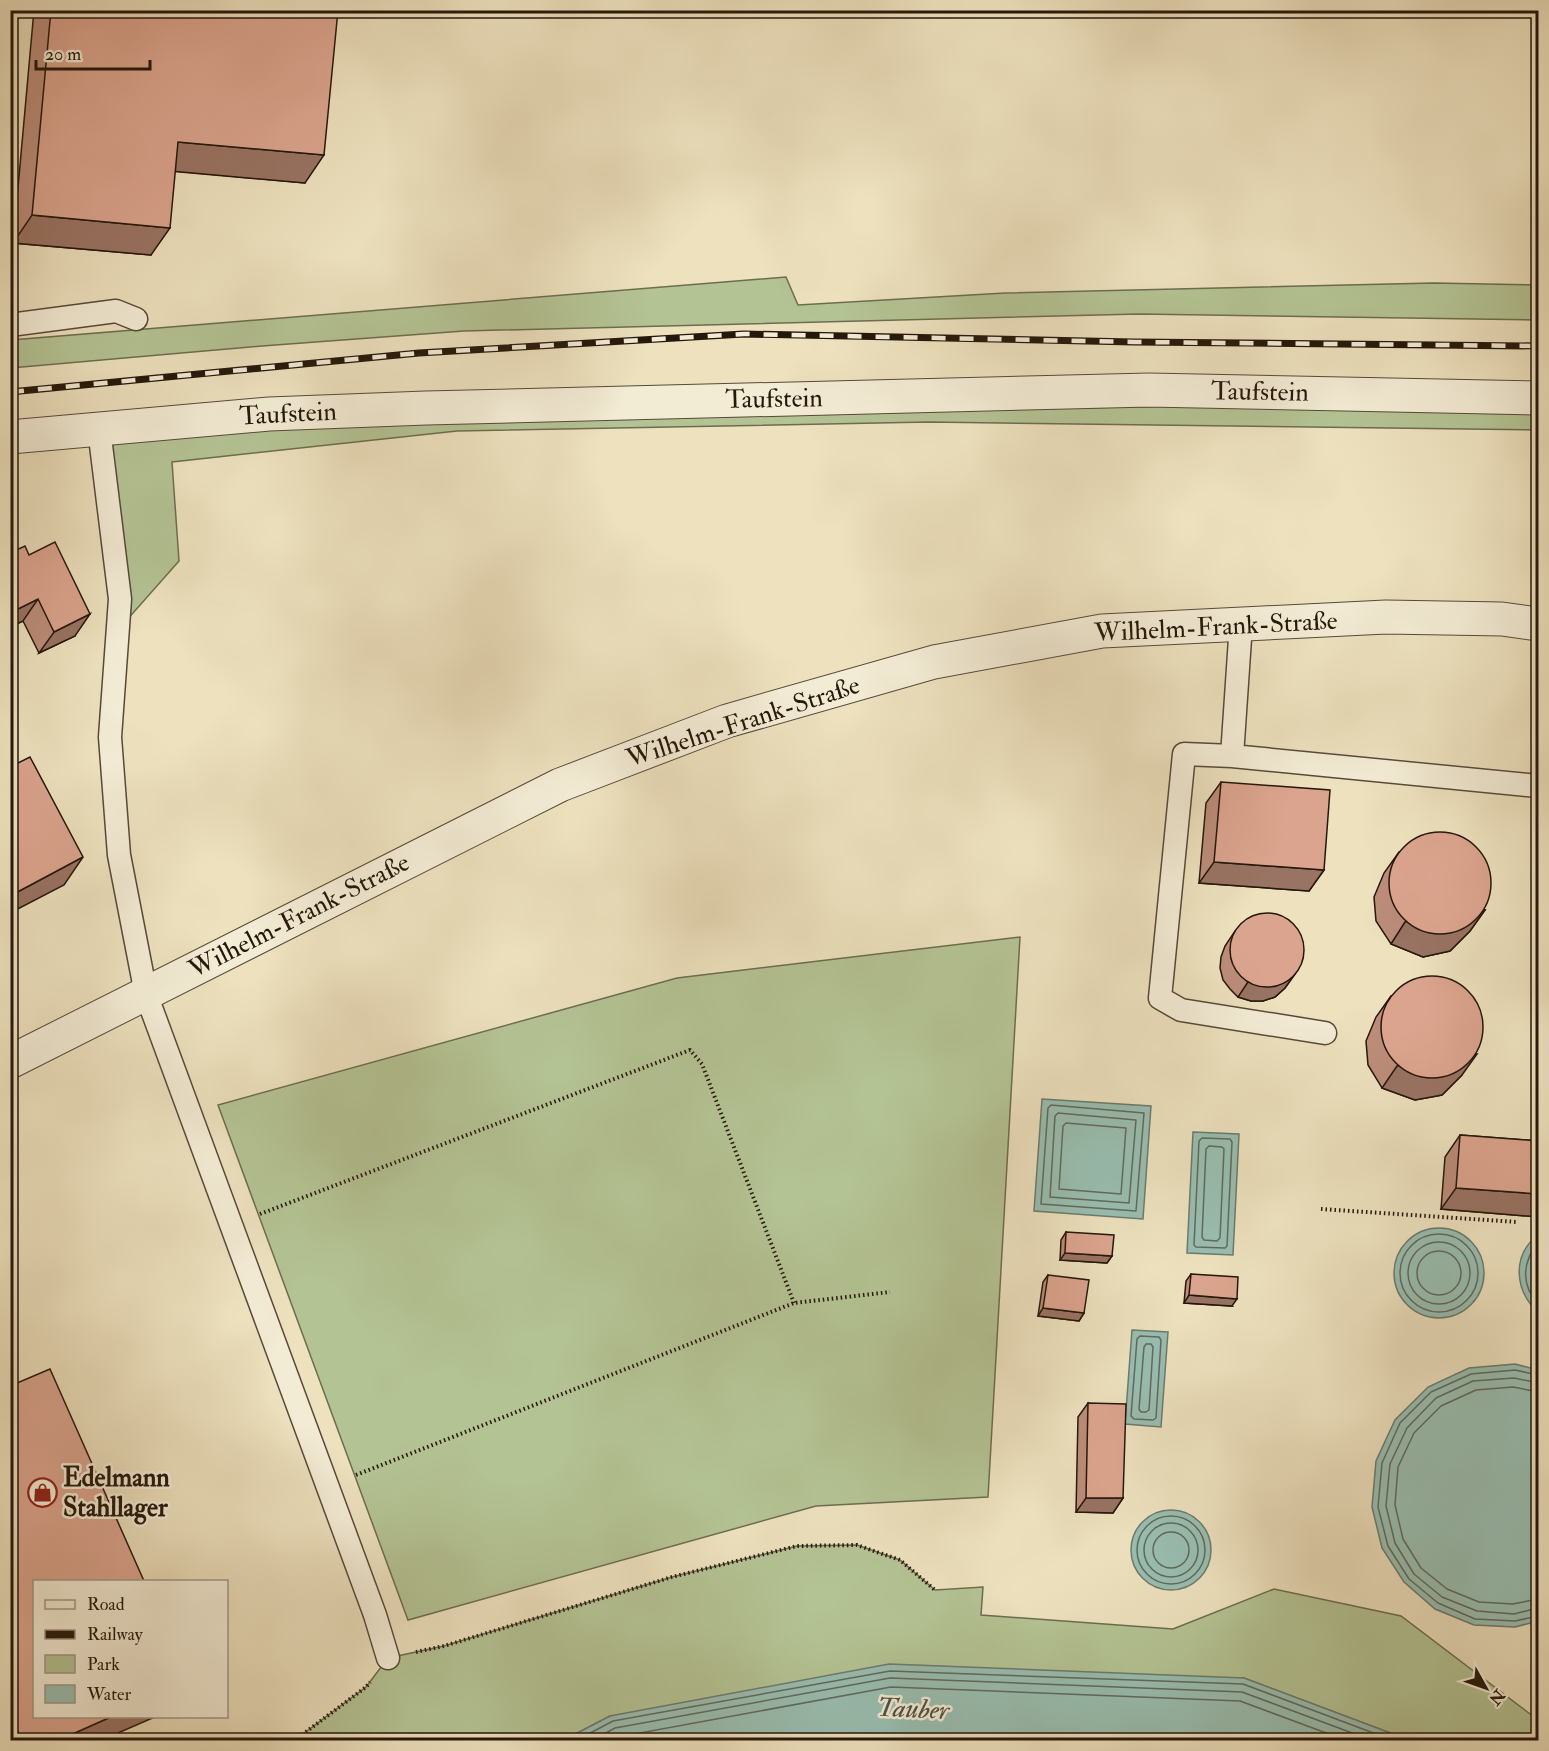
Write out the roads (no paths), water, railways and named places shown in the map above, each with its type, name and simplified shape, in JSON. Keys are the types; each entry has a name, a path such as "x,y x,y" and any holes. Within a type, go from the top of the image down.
{"street":[{"name":"Taufstein","path":"10,437 269,414 426,408 1149,390 1539,398"},
{"name":"Wilhelm-Frank-Straße","path":"10,1062 560,785 727,721 934,662 1102,631 1386,617 1502,619 1539,624"}],"lane":[{"path":"10,325 116,311 136,320"},
{"path":"99,429 120,599 110,737 119,855 146,994 375,1615 388,1658"},
{"path":"1232,756 1241,624"},
{"path":"1324,1033 1181,1010 1160,998 1184,754 1232,756 1539,786"}],"water":[{"path":"1042,1099 1151,1106 1143,1219 1034,1211"},
{"path":"1193,1132 1239,1134 1233,1255 1187,1253"},
{"path":"1439,1228 1456,1232 1471,1241 1480,1256 1484,1273 1480,1290 1471,1305 1456,1314 1439,1318 1422,1314 1407,1305 1398,1290 1394,1273 1398,1256 1407,1241 1422,1232"},
{"path":"1538,1235 1538,1312 1524,1294 1519,1273 1523,1253"},
{"path":"1132,1330 1168,1332 1161,1427 1125,1424"},
{"path":"1515,1364 1538,1370 1538,1621 1515,1627 1474,1625 1435,1609 1404,1582 1382,1548 1372,1507 1376,1461 1395,1420 1428,1387 1469,1368"},
{"path":"1163,1510 1179,1510 1200,1521 1211,1542 1211,1558 1200,1579 1179,1590 1163,1590 1149,1584 1137,1572 1131,1558 1131,1542 1137,1528 1149,1516"},
{"name":"Tauber","path":"889,1664 1244,1678 1409,1740 564,1740 610,1716"}],"railway":[{"path":"10,392 419,353 744,334 1134,342 1538,346"}],"place":[{"name":"Edelmann Stahllager","path":"42,1493"}]}
